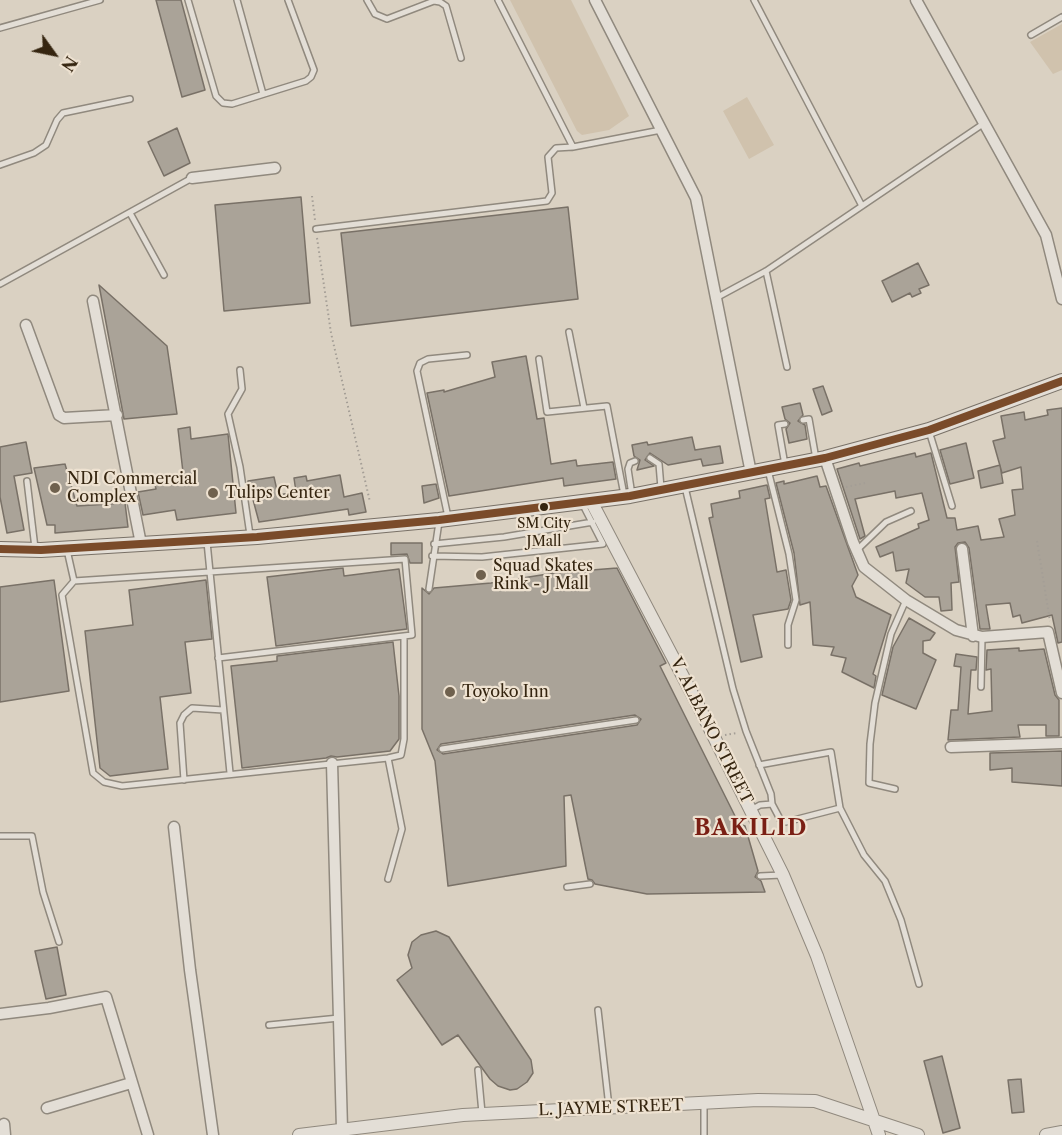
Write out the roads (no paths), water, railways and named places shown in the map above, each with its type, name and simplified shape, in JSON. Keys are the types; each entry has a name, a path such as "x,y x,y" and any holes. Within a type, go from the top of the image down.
{"main road":[{"path":"0,549 67,548 250,537 443,519 628,496 820,459 929,430 1062,381"}],"street":[{"path":"595,0 696,198 751,473"},
{"path":"916,0 1046,235 1062,299"},
{"path":"192,178 275,168"},
{"path":"93,301 141,544"},
{"path":"26,325 59,415 64,418 117,415"},
{"path":"820,459 835,489 856,551 864,567 906,600 956,630 978,637 1048,632 1062,693"},
{"name":"V. ALBANO STREET","path":"587,502 756,810 817,956 879,1135"},
{"path":"962,549 978,637"},
{"path":"951,747 1062,743"},
{"path":"332,763 342,1129"},
{"path":"174,827 190,970 213,1135"},
{"path":"0,1014 106,997 130,1083 148,1135"},
{"path":"48,1108 130,1083"},
{"name":"L. JAYME STREET","path":"299,1135 342,1129 386,1129 482,1114 758,1100 815,1101 918,1135"},
{"path":"1046,1135 1062,1132"}],"lane":[{"path":"0,28 100,0"},
{"path":"188,0 216,96 223,103 232,104 306,81 314,70 288,0"},
{"path":"237,0 263,94"},
{"path":"367,0 380,19 387,19 434,1 441,2 446,6 461,58"},
{"path":"446,6 451,0"},
{"path":"498,0 573,147"},
{"path":"754,0 862,206"},
{"path":"1031,35 1062,17"},
{"path":"0,165 34,153 46,145 57,120 63,113 130,99"},
{"path":"716,298 766,271 983,124"},
{"path":"316,229 547,201 552,193 548,157 556,147 573,147 661,130"},
{"path":"0,284 192,178"},
{"path":"130,213 164,275"},
{"path":"766,271 787,367"},
{"path":"569,332 584,408"},
{"path":"429,589 434,544 443,519 417,371 420,363 428,359 467,355"},
{"path":"539,359 547,412 607,406 628,496"},
{"path":"240,370 242,389 228,414 240,467 250,537"},
{"path":"804,420 809,419 820,459"},
{"path":"786,424 778,425 786,466"},
{"path":"929,430 952,506"},
{"path":"650,458 659,464 661,490"},
{"path":"628,496 628,469 630,463 635,461"},
{"path":"768,470 789,554 796,600 788,625 788,645"},
{"path":"27,481 35,549"},
{"path":"684,486 746,731 771,794 772,804 780,819 786,822 840,808"},
{"path":"856,551 886,522 911,511"},
{"path":"432,556 482,557 603,543 597,521 504,537 434,544"},
{"path":"207,540 208,572 230,774"},
{"path":"67,548 74,581"},
{"path":"218,658 411,635 405,559 74,581 67,586 62,595 93,773 104,782 122,786 388,759 401,755 404,740 404,636"},
{"path":"895,789 869,783 870,744 875,703 891,634 906,600"},
{"path":"978,637 981,687"},
{"path":"184,780 180,723 184,715 192,708 223,710"},
{"path":"442,749 636,720"},
{"path":"759,765 831,752 840,808 864,855 885,881 901,920 920,984"},
{"path":"388,759 402,829 388,879"},
{"path":"756,810 772,804"},
{"path":"0,836 32,836 43,892 59,942"},
{"path":"760,876 783,875"},
{"path":"567,887 590,884"},
{"path":"598,1010 609,1107"},
{"path":"269,1024 339,1018"},
{"path":"478,1070 482,1114"},
{"path":"704,1104 704,1135"}],"place":[{"name":"NDI Commercial Complex","path":"55,488"},
{"name":"Tulips Center","path":"213,493"},
{"name":"SM City JMall","path":"544,507"},
{"name":"Squad Skates Rink - J Mall","path":"481,575"},
{"name":"Toyoko Inn","path":"450,692"}],"district":[{"name":"BAKILID","path":"751,829"}]}
